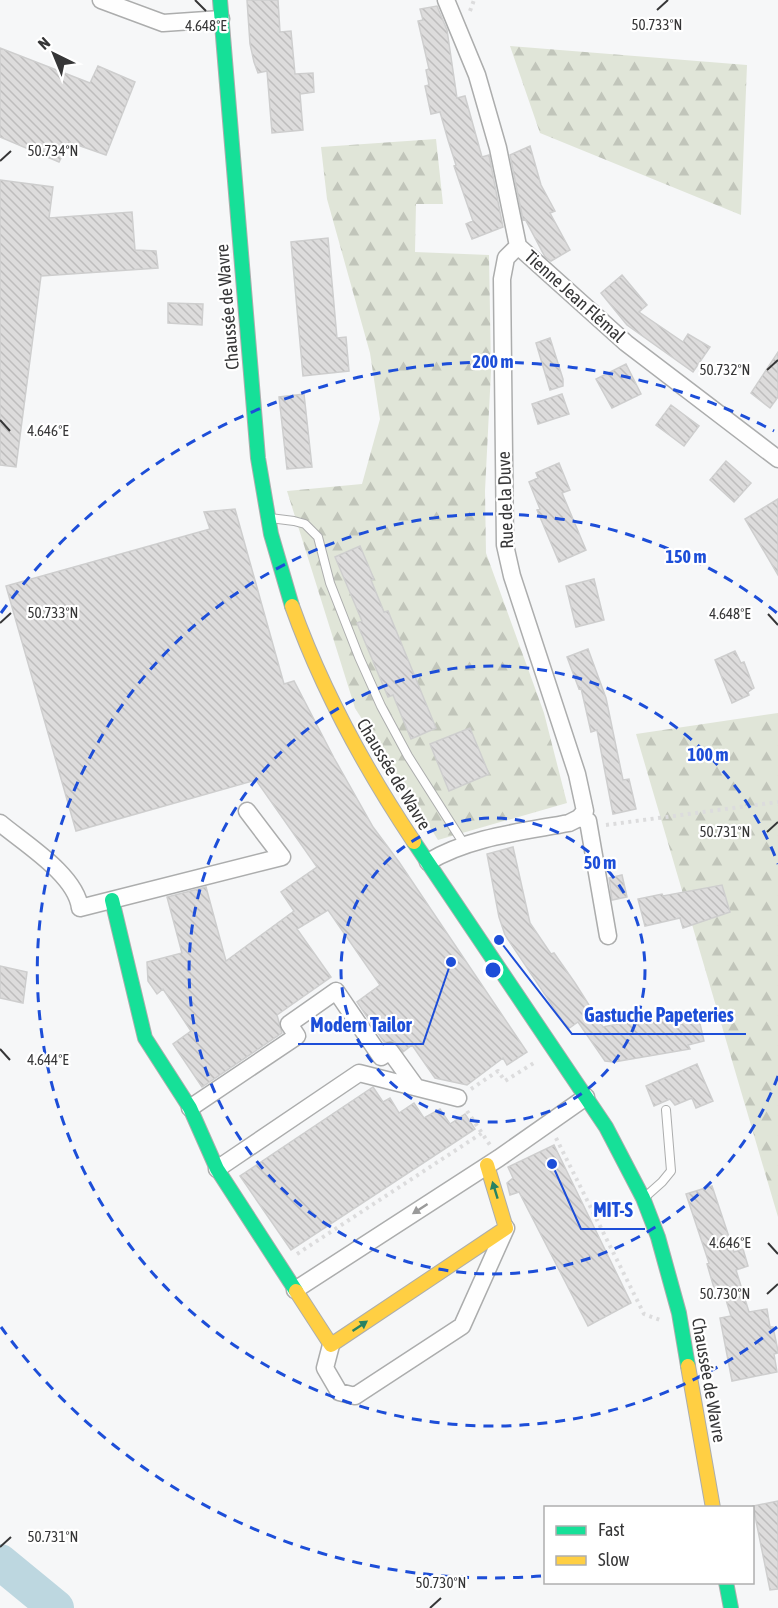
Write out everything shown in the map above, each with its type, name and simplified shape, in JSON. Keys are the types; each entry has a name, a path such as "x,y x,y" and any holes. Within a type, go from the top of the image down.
{"main road":[{"name":"Chaussée de Wavre","path":"220,0 256,435 271,536 292,606 316,670 349,739 381,793 606,1126 643,1198 658,1237 681,1327 713,1506"},
{"path":"112,900 145,1038 190,1108 217,1169 331,1345 506,1228 493,1162"},
{"path":"726,1584 731,1608"}],"street":[{"path":"101,0 163,23 221,19"},
{"name":"Tienne Jean Flémal","path":"446,0 477,75 505,177 518,246 626,343 778,459"},
{"name":"Rue de la Duve","path":"518,246 506,258 502,279 505,545 512,576 578,774 585,811 584,819 608,936"},
{"path":"0,823 64,878 79,897 80,908 282,857 247,811"},
{"path":"428,862 464,844 584,819"},
{"path":"190,1108 297,1036 289,1024 336,992 381,1057 390,1051 416,1087"},
{"path":"217,1169 359,1073 458,1098"},
{"path":"295,1290 493,1162 586,1097"},
{"path":"331,1345 325,1368 339,1392 355,1396 462,1326 506,1228"}],"lane":[{"path":"268,518 305,524 318,537 330,583 381,706 408,756 464,844"},
{"path":"643,1198 662,1182 670,1171 666,1110"}],"path":[{"path":"584,819 603,826 778,802"},
{"path":"493,1162 482,1133 458,1098 498,1071 505,1081 556,1049"},
{"path":"549,1124 644,1314 681,1327"},
{"path":"279,1266 482,1133"}],"green space":[{"path":"510,46 747,65 741,215 540,133"},
{"path":"436,139 443,204 416,204 415,252 489,255 491,371 485,491 486,553 544,713 567,803 438,840 355,708 287,491 362,484 380,419 370,353 327,199 321,147"},
{"path":"778,713 778,1217 636,734"}],"building":[{"path":"247,0 278,0 280,32 291,31 295,74 313,73 314,92 300,94 303,130 272,133 267,71 258,73 254,62 250,44"},
{"path":"437,6 447,30 457,98 465,96 482,157 489,155 503,227 472,239 466,224 473,221 454,166 456,165 440,112 431,114 425,86 429,85 426,70 429,69 418,21 423,20 420,9"},
{"path":"0,48 90,83 98,66 135,82 106,155 69,142 59,162 0,137"},
{"path":"530,146 541,185 555,211 550,213 570,250 551,261 545,257 525,219 523,220 510,155"},
{"path":"0,180 53,187 49,218 132,212 135,250 156,251 158,268 41,276 16,467 0,465"},
{"path":"328,238 337,338 346,337 349,371 303,376 291,242"},
{"path":"622,275 647,305 639,312 683,342 688,334 710,347 693,372 627,325 601,293"},
{"path":"168,303 203,304 202,325 168,323"},
{"path":"550,338 563,379 563,386 550,390 536,343"},
{"path":"778,352 778,397 770,408 751,393"},
{"path":"626,364 641,394 612,408 596,379"},
{"path":"304,394 312,467 287,469 279,397"},
{"path":"562,394 569,414 538,424 532,404"},
{"path":"671,405 699,426 684,446 656,425"},
{"path":"726,461 751,483 734,502 710,480"},
{"path":"559,463 570,490 562,493 586,550 559,562 537,510 540,509 529,482 538,478 536,473"},
{"path":"778,499 778,575 745,519"},
{"path":"235,509 284,684 294,681 373,827 527,1052 507,1065 503,1058 467,1085 435,1078 412,1045 403,1052 395,1042 384,1042 357,1002 380,985 328,910 297,929 331,977 277,1015 282,1033 202,1087 173,1044 191,1031 163,989 157,994 148,981 147,962 182,953 167,897 206,887 226,961 294,911 281,892 317,867 256,780 76,831 6,586 210,529 204,512"},
{"path":"360,546 374,579 371,580 384,612 388,611 436,728 411,739 393,695 388,697 357,623 362,621 335,557"},
{"path":"594,579 604,620 576,627 566,586"},
{"path":"588,649 606,698 623,780 629,779 636,809 613,814 597,730 591,732 581,688 579,689 567,657"},
{"path":"735,651 741,663 744,662 754,688 748,692 749,695 732,703 715,660"},
{"path":"470,728 489,774 449,791 430,744"},
{"path":"513,847 530,923 551,954 554,953 603,1027 677,1012 678,1015 697,1011 704,1041 688,1045 690,1049 614,1062 605,1061 578,1022 568,1029 505,935 499,917 487,854"},
{"path":"622,875 627,897 612,900 609,878"},
{"path":"722,885 730,912 683,928 680,918 645,926 638,899"},
{"path":"0,966 27,972 23,1003 0,998"},
{"path":"697,1064 713,1101 696,1108 692,1098 675,1105 670,1099 654,1106 646,1086"},
{"path":"373,1087 383,1102 390,1098 399,1113 414,1103 424,1118 440,1109 450,1124 465,1114 475,1129 291,1250 240,1176"},
{"path":"554,1145 631,1303 588,1326 519,1192 510,1195 507,1183 513,1178 508,1167"},
{"path":"712,1186 734,1252 743,1249 748,1266 736,1270 749,1312 767,1309 778,1351 774,1354 777,1372 732,1381 720,1318 731,1316 722,1287 714,1288 707,1264 709,1263 686,1194"},
{"path":"778,1501 778,1589 770,1590 753,1506"}],"waterway":[{"path":"0,1562 56,1608"}],"traffic: fast":[{"path":"220,0 258,458 271,534 292,606"},
{"path":"414,842 606,1127 643,1198 658,1237 679,1313 688,1366"},
{"path":"112,900 145,1038 190,1108 217,1169 296,1291"},
{"path":"726,1584 731,1608"}],"traffic: slow":[{"path":"292,606 317,668 361,757 414,842"},
{"path":"296,1291 331,1345 506,1228 487,1165"},
{"path":"688,1366 713,1506"}],"place":[{"name":"Gastuche Papeteries","path":"499,940"},
{"name":"Modern Tailor","path":"451,962"},
{"name":"MIT-S","path":"552,1164"}]}
